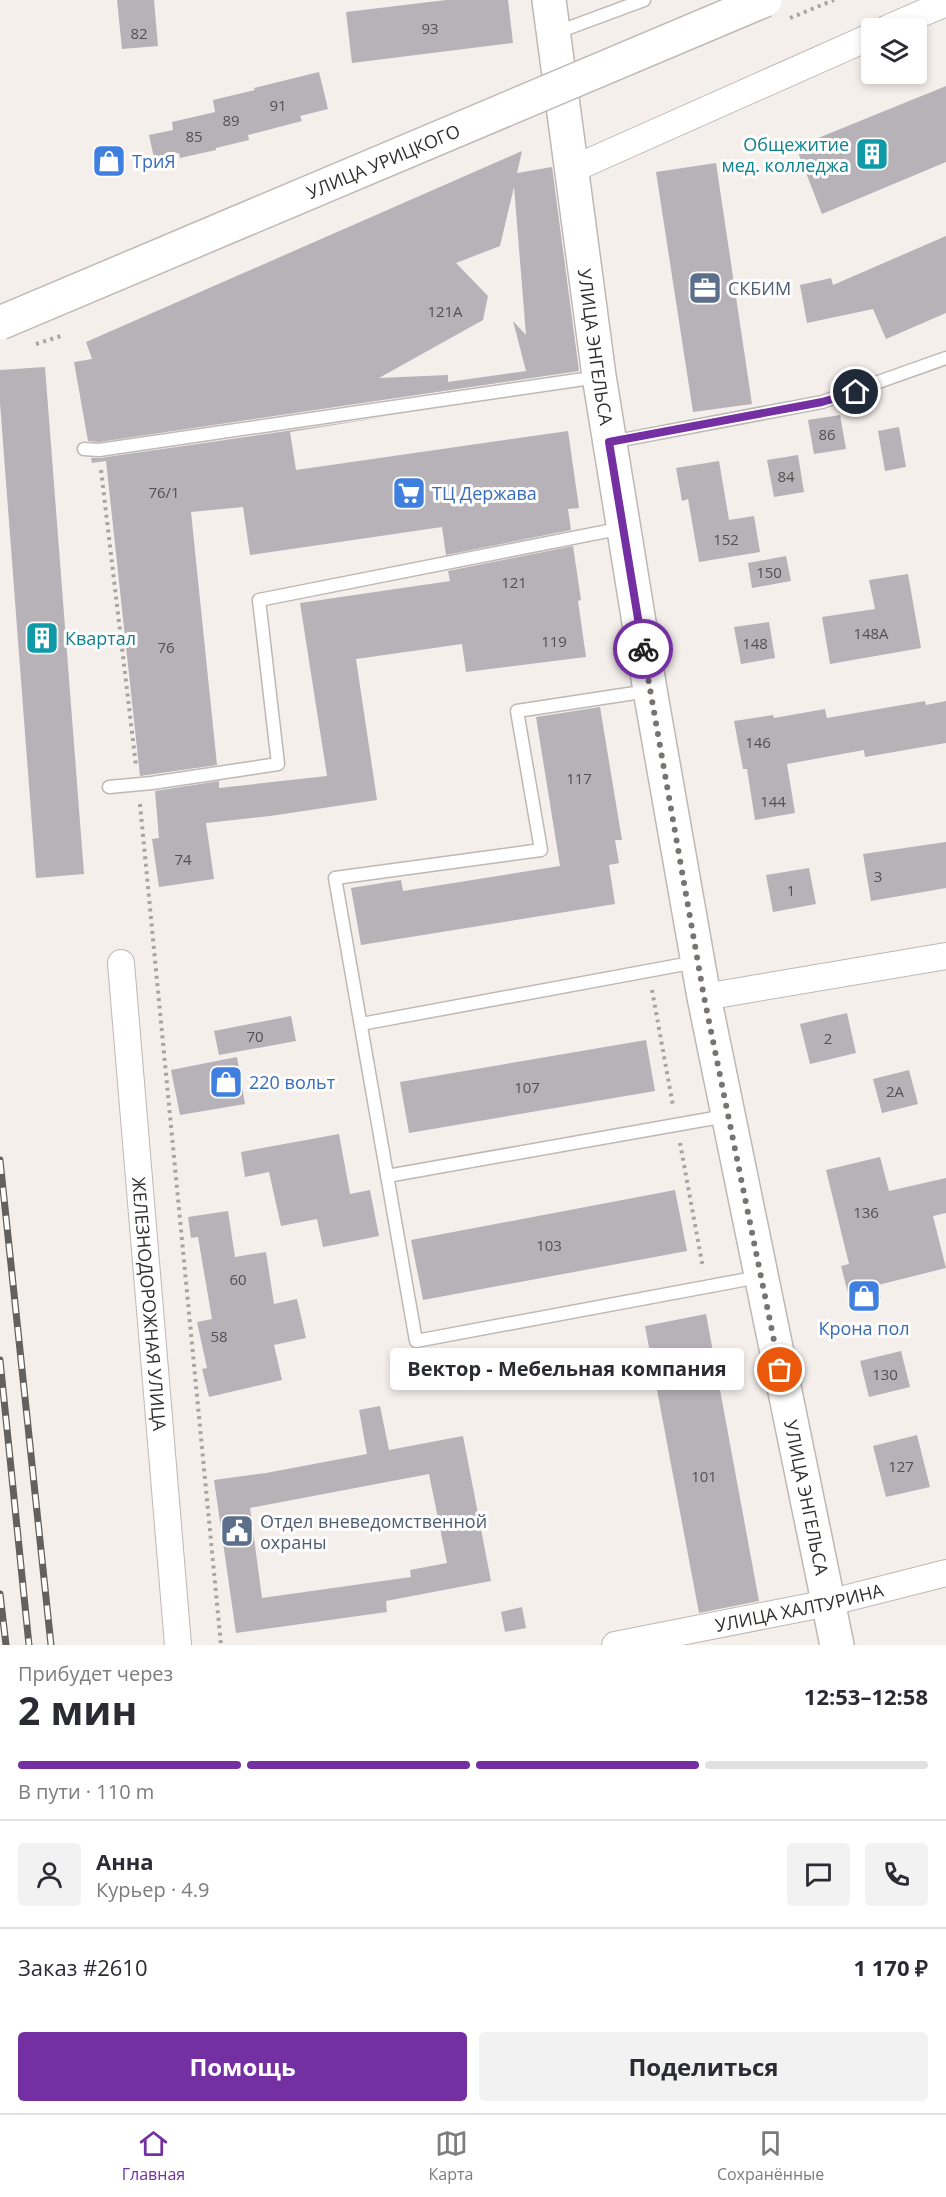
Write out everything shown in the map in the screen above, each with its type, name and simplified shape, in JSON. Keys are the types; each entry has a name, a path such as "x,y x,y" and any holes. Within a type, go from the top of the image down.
{"street":[{"name":"УЛИЦА ЭНГЕЛЬСА","path":"549,0 599,376 650,690 704,997 837,1645"},
{"name":"УЛИЦА УРИЦКОГО","path":"0,323 765,0"},
{"path":"911,18 946,3"},
{"path":"573,169 861,41"},
{"path":"704,997 946,956"},
{"name":"ЖЕЛЕЗНОДОРОЖНАЯ УЛИЦА","path":"121,963 178,1645"},
{"name":"УЛИЦА ХАЛТУРИНА","path":"615,1645 828,1603 946,1573"}],"lane":[{"path":"554,34 644,0"},
{"path":"609,442 822,402 946,358"},
{"path":"84,449 99,450 599,376"},
{"path":"109,787 278,764 259,600 623,528"},
{"path":"650,690 516,711 541,850 335,878 416,1341 761,1277"},
{"path":"361,1024 698,962"},
{"path":"387,1176 728,1116"}],"path":[{"path":"99,450 138,784 221,1645"}],"building":[{"path":"117,0 154,0 158,46 122,49"},
{"path":"446,0 508,0 513,43 352,63 346,12"},
{"path":"319,72 328,109 300,116 302,121 248,135 249,140 216,148 216,150 180,158 179,153 154,158 149,135 173,130 172,122 215,112 213,100"},
{"name":"Общежитие мед. колледжа","path":"946,86 946,162 822,214 796,147"},
{"path":"522,151 517,173 552,167 579,371 99,442 88,441 74,362 92,359 86,342","holes":["514,187 526,335 513,321 526,371 448,382 448,375 379,378 483,320 488,296 456,263 500,246"]},
{"name":"СКБИМ","path":"716,163 752,404 693,412 656,172"},
{"path":"946,236 946,313 886,339 873,309 807,323 800,285 831,278 833,285"},
{"name":"Квартал","path":"45,367 84,874 36,878 0,403 0,370"},
{"path":"840,415 846,449 814,454 808,420"},
{"path":"390,416 290,432 296,470 568,431 579,508 568,509 571,530 446,555 442,527 250,555 243,507 191,512 217,765 140,776 106,461 92,463 91,458"},
{"path":"899,427 906,467 885,471 878,431"},
{"path":"798,455 804,492 774,497 767,460"},
{"path":"719,461 729,520 754,516 760,552 699,562 688,499 682,501 676,468"},
{"path":"573,546 586,657 466,672 462,644 356,659 377,800 206,823 214,879 159,887 152,839 159,838 155,791 219,781 219,788 327,776 300,603 450,581 448,571"},
{"path":"786,556 791,581 752,588 748,563"},
{"path":"908,574 921,648 830,664 822,617 875,609 869,580"},
{"path":"769,622 775,658 741,664 734,627"},
{"path":"925,701 926,705 946,701 946,743 865,757 864,750 787,764 795,813 755,820 747,769 743,769 734,721 773,715 774,718 825,709 827,718"},
{"path":"600,707 622,840 615,840 619,863 609,865 615,904 361,945 351,888 401,880 403,891 560,866 536,717"},
{"path":"946,842 946,888 871,901 863,854"},
{"path":"809,868 816,904 773,912 766,875"},
{"path":"847,1013 856,1053 810,1064 800,1024"},
{"path":"291,1016 296,1041 219,1055 214,1031"},
{"path":"646,1040 655,1091 409,1133 400,1082"},
{"path":"237,1057 245,1104 180,1115 171,1070"},
{"path":"909,1070 918,1104 882,1113 873,1079"},
{"path":"339,1134 350,1194 370,1190 379,1236 323,1247 317,1219 281,1226 269,1172 245,1177 241,1152"},
{"path":"880,1157 889,1191 946,1178 946,1213 933,1216 946,1268 878,1285 881,1298 851,1305 841,1266 849,1264 826,1170"},
{"path":"675,1190 687,1251 423,1300 411,1240"},
{"path":"228,1211 235,1257 266,1252 274,1304 297,1299 306,1338 274,1345 282,1380 209,1397 202,1369 207,1368 197,1322 212,1319 198,1237 191,1238 188,1217"},
{"path":"706,1314 759,1601 699,1613 645,1326"},
{"path":"901,1351 910,1387 869,1397 860,1361"},
{"path":"380,1406 389,1450 463,1436 491,1581 386,1601 387,1612 236,1633 214,1480 266,1473 367,1454 359,1410","holes":["429,1474 447,1563 410,1570 411,1577 262,1598 250,1508"]},
{"path":"917,1435 930,1487 886,1497 873,1446"},
{"path":"522,1607 526,1628 505,1632 501,1612"}],"railway":[{"path":"0,1160 51,1645"},
{"path":"0,1360 29,1645"},
{"path":"0,1594 6,1645"}],"way so far":[{"path":"643,649 704,997 780,1370"}],"place":[{"name":"Общежитие мед. колледжа","path":"872,154"},
{"name":"ТриЯ","path":"109,161"},
{"name":"СКБИМ","path":"705,288"},
{"name":"ТЦ Держава","path":"409,493"},
{"name":"Квартал","path":"42,638"},
{"name":"220 вольт","path":"226,1082"},
{"name":"Крона пол","path":"864,1296"},
{"name":"Вектор - Мебельная компания","path":"780,1370"},
{"name":"Отдел вневедомственной охраны","path":"237,1531"}],"route":[{"path":"643,649 609,442 822,402 856,392"}]}
